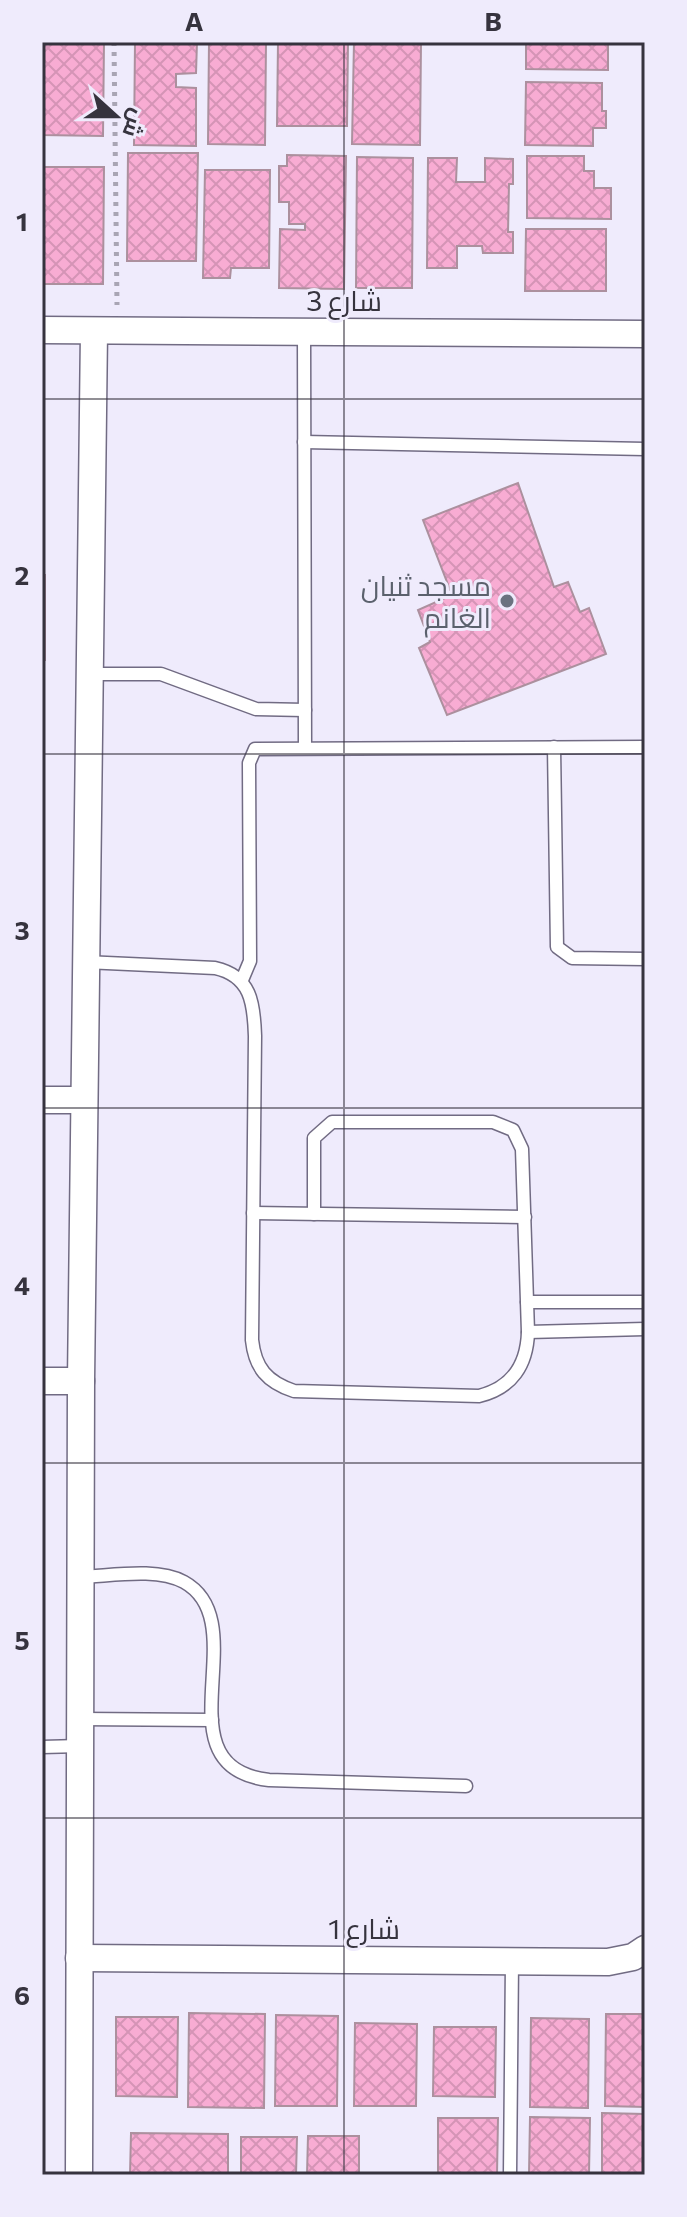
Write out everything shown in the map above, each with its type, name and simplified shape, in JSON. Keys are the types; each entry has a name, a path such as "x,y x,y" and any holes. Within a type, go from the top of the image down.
{"street":[{"name":"شارع 3","path":"42,330 645,334"},
{"path":"79,2175 81,1381 89,674 106,331"},
{"path":"42,1100 84,1100"},
{"path":"42,1381 81,1381"},
{"name":"شارع 1","path":"79,1958 608,1962 644,1953"}],"lane":[{"path":"304,332 305,748"},
{"path":"304,442 645,449"},
{"path":"89,674 161,674 256,709 305,710"},
{"path":"554,747 557,947 572,958 645,959"},
{"path":"242,980 250,961 250,755 260,748 645,747"},
{"path":"85,962 197,965 222,969 242,980 251,998 255,1036 254,1358 263,1374 277,1385 294,1391 479,1396 494,1393 516,1374 527,1347 528,1332 525,1217 519,1139 513,1130 493,1122 340,1121 324,1125 313,1146 314,1214"},
{"path":"253,1213 525,1217"},
{"path":"527,1302 645,1302"},
{"path":"528,1332 645,1329"},
{"path":"80,1577 169,1576 195,1590 211,1615 212,1720 218,1750 227,1762 253,1778 466,1786"},
{"path":"80,1719 212,1720"},
{"path":"42,1747 80,1746"},
{"path":"510,2175 512,1961"}],"path":[{"path":"106,331 114,42"}],"building":[{"path":"42,42 104,42 103,136 42,135"},
{"path":"135,42 197,42 196,73 176,74 176,87 196,88 196,146 134,145"},
{"path":"209,42 266,42 265,145 208,144"},
{"path":"278,42 348,42 347,126 277,126"},
{"path":"354,42 421,42 420,145 352,144"},
{"path":"526,42 608,42 608,70 526,69"},
{"path":"526,82 602,83 602,111 606,111 606,128 593,128 593,146 525,145"},
{"path":"128,153 198,153 196,261 127,261"},
{"path":"287,155 346,156 344,289 279,288 280,229 305,230 305,224 289,224 289,202 279,202 279,166 287,166"},
{"path":"527,156 584,156 584,171 594,171 594,188 611,188 611,219 527,218"},
{"path":"357,157 413,158 412,288 356,288"},
{"path":"428,158 457,158 456,182 485,182 485,158 513,159 508,232 513,232 513,253 483,253 482,246 457,246 457,268 427,268"},
{"path":"44,167 104,167 103,284 43,284"},
{"path":"205,170 270,170 269,268 231,268 230,278 203,278"},
{"path":"526,229 606,229 606,291 525,291"},
{"name":"مسجد ثنيان الغانم","path":"518,483 554,587 568,582 580,612 589,608 606,654 447,715 419,648 430,642 418,610 452,595 423,520"},
{"path":"42,575 45,575 45,660 42,660"},
{"path":"189,2013 265,2014 264,2108 188,2107"},
{"path":"606,2014 645,2014 645,2107 605,2106"},
{"path":"276,2015 338,2016 337,2106 275,2106"},
{"path":"116,2017 178,2017 177,2097 116,2096"},
{"path":"531,2018 589,2019 588,2108 530,2107"},
{"path":"355,2023 417,2024 416,2106 354,2106"},
{"path":"434,2027 496,2027 495,2097 433,2096"},
{"path":"602,2113 645,2114 645,2175 602,2175"},
{"path":"530,2117 590,2118 589,2175 529,2175"},
{"path":"438,2118 498,2118 497,2175 438,2175"},
{"path":"131,2133 228,2134 228,2175 130,2175"},
{"path":"308,2136 359,2136 359,2175 307,2175"},
{"path":"241,2137 297,2137 296,2175 241,2175"}],"place":[{"name":"مسجد ثنيان الغانم","path":"507,601"}]}
